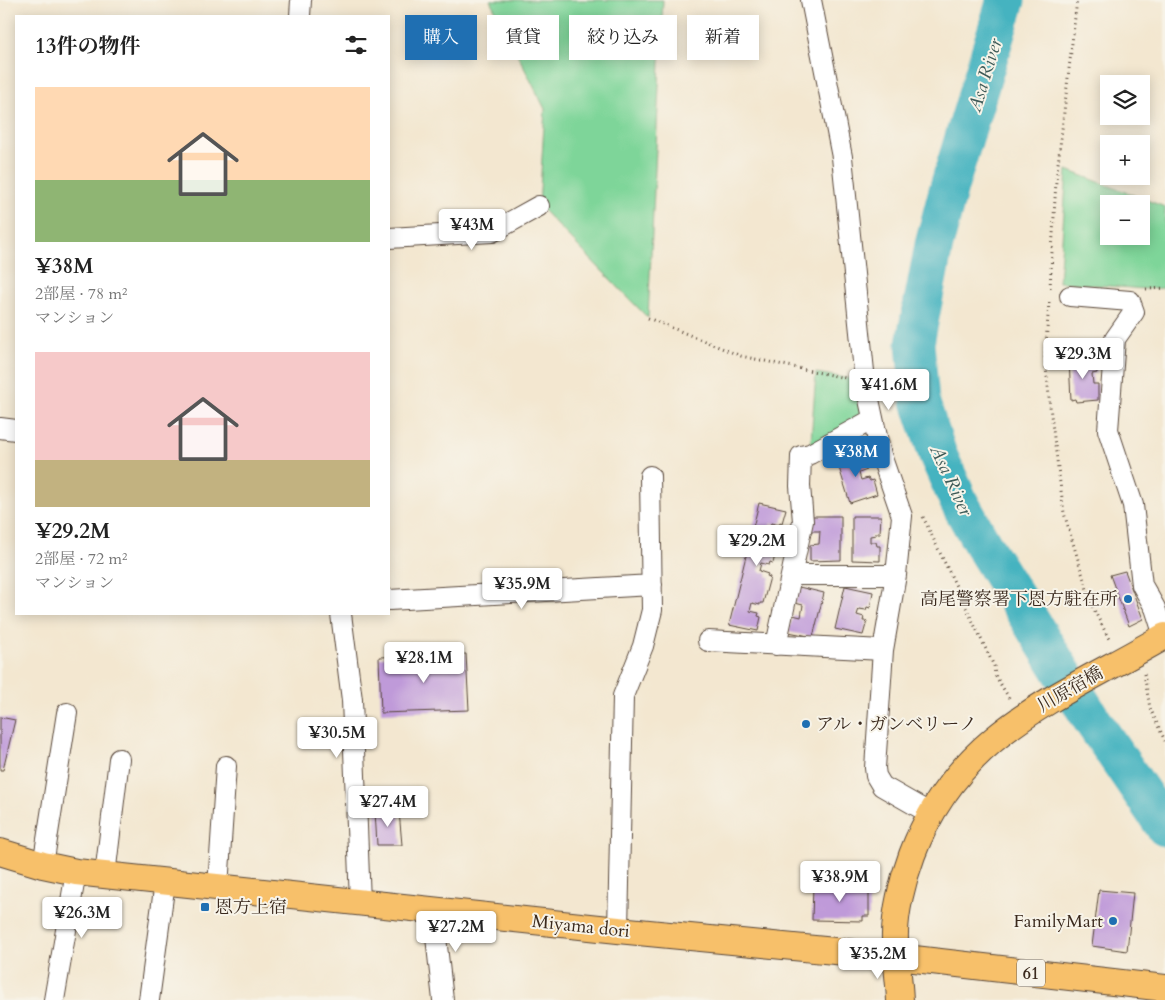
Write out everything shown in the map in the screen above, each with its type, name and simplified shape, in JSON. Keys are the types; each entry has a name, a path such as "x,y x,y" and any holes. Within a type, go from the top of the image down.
{"main road":[{"name":"川原宿橋","path":"900,1000 895,939 896,919 907,870 917,842 931,814 960,771 990,741 1024,715 1115,655 1134,654 1164,636"},
{"name":"Miyama dori","path":"0,852 43,865 76,872 618,930 897,957 1165,988"}],"street":[{"path":"300,15 301,0"},
{"path":"811,0 842,157 865,381 881,455 902,516 896,575 883,650 876,776 882,786 931,814"},
{"path":"390,238 492,232 538,206"},
{"path":"1070,296 1130,301 1134,312 1114,339 1108,430 1133,505 1142,585 1154,608 1164,636"},
{"path":"776,645 803,521 800,486 801,456 810,454 873,419"},
{"path":"0,428 15,430"},
{"path":"618,930 623,696 643,646 652,610 650,476"},
{"path":"792,575 896,575"},
{"path":"390,600 652,585"},
{"path":"341,615 352,700 360,902"},
{"path":"708,641 883,650"},
{"path":"43,865 67,713"},
{"path":"105,875 119,759"},
{"path":"218,887 226,766"},
{"path":"54,1000 76,872"},
{"path":"149,1000 164,882"},
{"path":"433,910 443,1000"}],"path":[{"path":"1077,0 1056,181 1045,357 1064,513 1092,606 1115,655"},
{"path":"648,318 741,356 816,373 865,381"},
{"path":"919,509 994,666 995,676"},
{"path":"1143,669 1150,708 1165,741"}],"green space":[{"path":"490,0 663,0 662,15 569,15 569,60 660,60 648,318 539,206 545,109 520,60 559,60 559,15 498,15"},
{"path":"1067,170 1100,182 1100,185 1107,185 1133,195 1100,195 1100,245 1150,245 1150,201 1165,207 1165,288 1144,289 1059,282"},
{"path":"816,373 865,381 873,419 810,454"}],"building":[{"path":"1096,358 1097,373 1092,374 1093,384 1098,384 1098,400 1076,402 1075,399 1071,400 1069,360"},
{"path":"864,453 869,466 865,467 867,470 859,473 861,480 868,478 870,481 873,480 877,494 850,503 837,461"},
{"path":"759,503 786,509 782,523 780,522 779,525 771,523 769,530 777,532 777,535 780,536 773,563 770,562 769,565 761,563 759,571 768,574 767,576 770,577 763,603 760,603 760,605 752,603 750,611 759,613 758,616 761,617 758,631 729,625"},
{"path":"812,516 841,516 841,560 810,561 810,545 819,544 820,531 811,531"},
{"path":"852,516 881,516 880,533 870,536 870,542 876,542 877,546 880,546 880,561 852,560"},
{"name":"高尾警察署下恩方駐在所","path":"1125,571 1143,619 1129,626 1110,575"},
{"path":"845,586 873,592 870,608 867,607 866,610 859,609 857,615 864,617 863,621 867,621 863,635 835,629"},
{"path":"799,587 824,593 813,637 789,632 793,615 801,617 803,605 795,603"},
{"path":"466,654 469,710 381,713 379,657"},
{"path":"0,717 15,720 3,770 0,770"},
{"path":"375,811 399,811 402,845 377,845"},
{"path":"817,882 826,882 827,885 832,884 832,887 869,888 869,916 863,916 863,921 812,920 813,885 816,885"},
{"path":"1099,890 1133,893 1127,951 1092,946"}],"waterway":[{"name":"Asa River","path":"1006,0 949,187 934,245 915,343 920,401 938,455 959,502 983,545 1092,720 1165,827"}],"place":[{"name":"高尾警察署下恩方駐在所","path":"1128,599"},
{"name":"アル・ガンベリーノ","path":"806,724"},
{"name":"恩方上宿","path":"205,907"},
{"name":"FamilyMart","path":"1113,921"}]}
